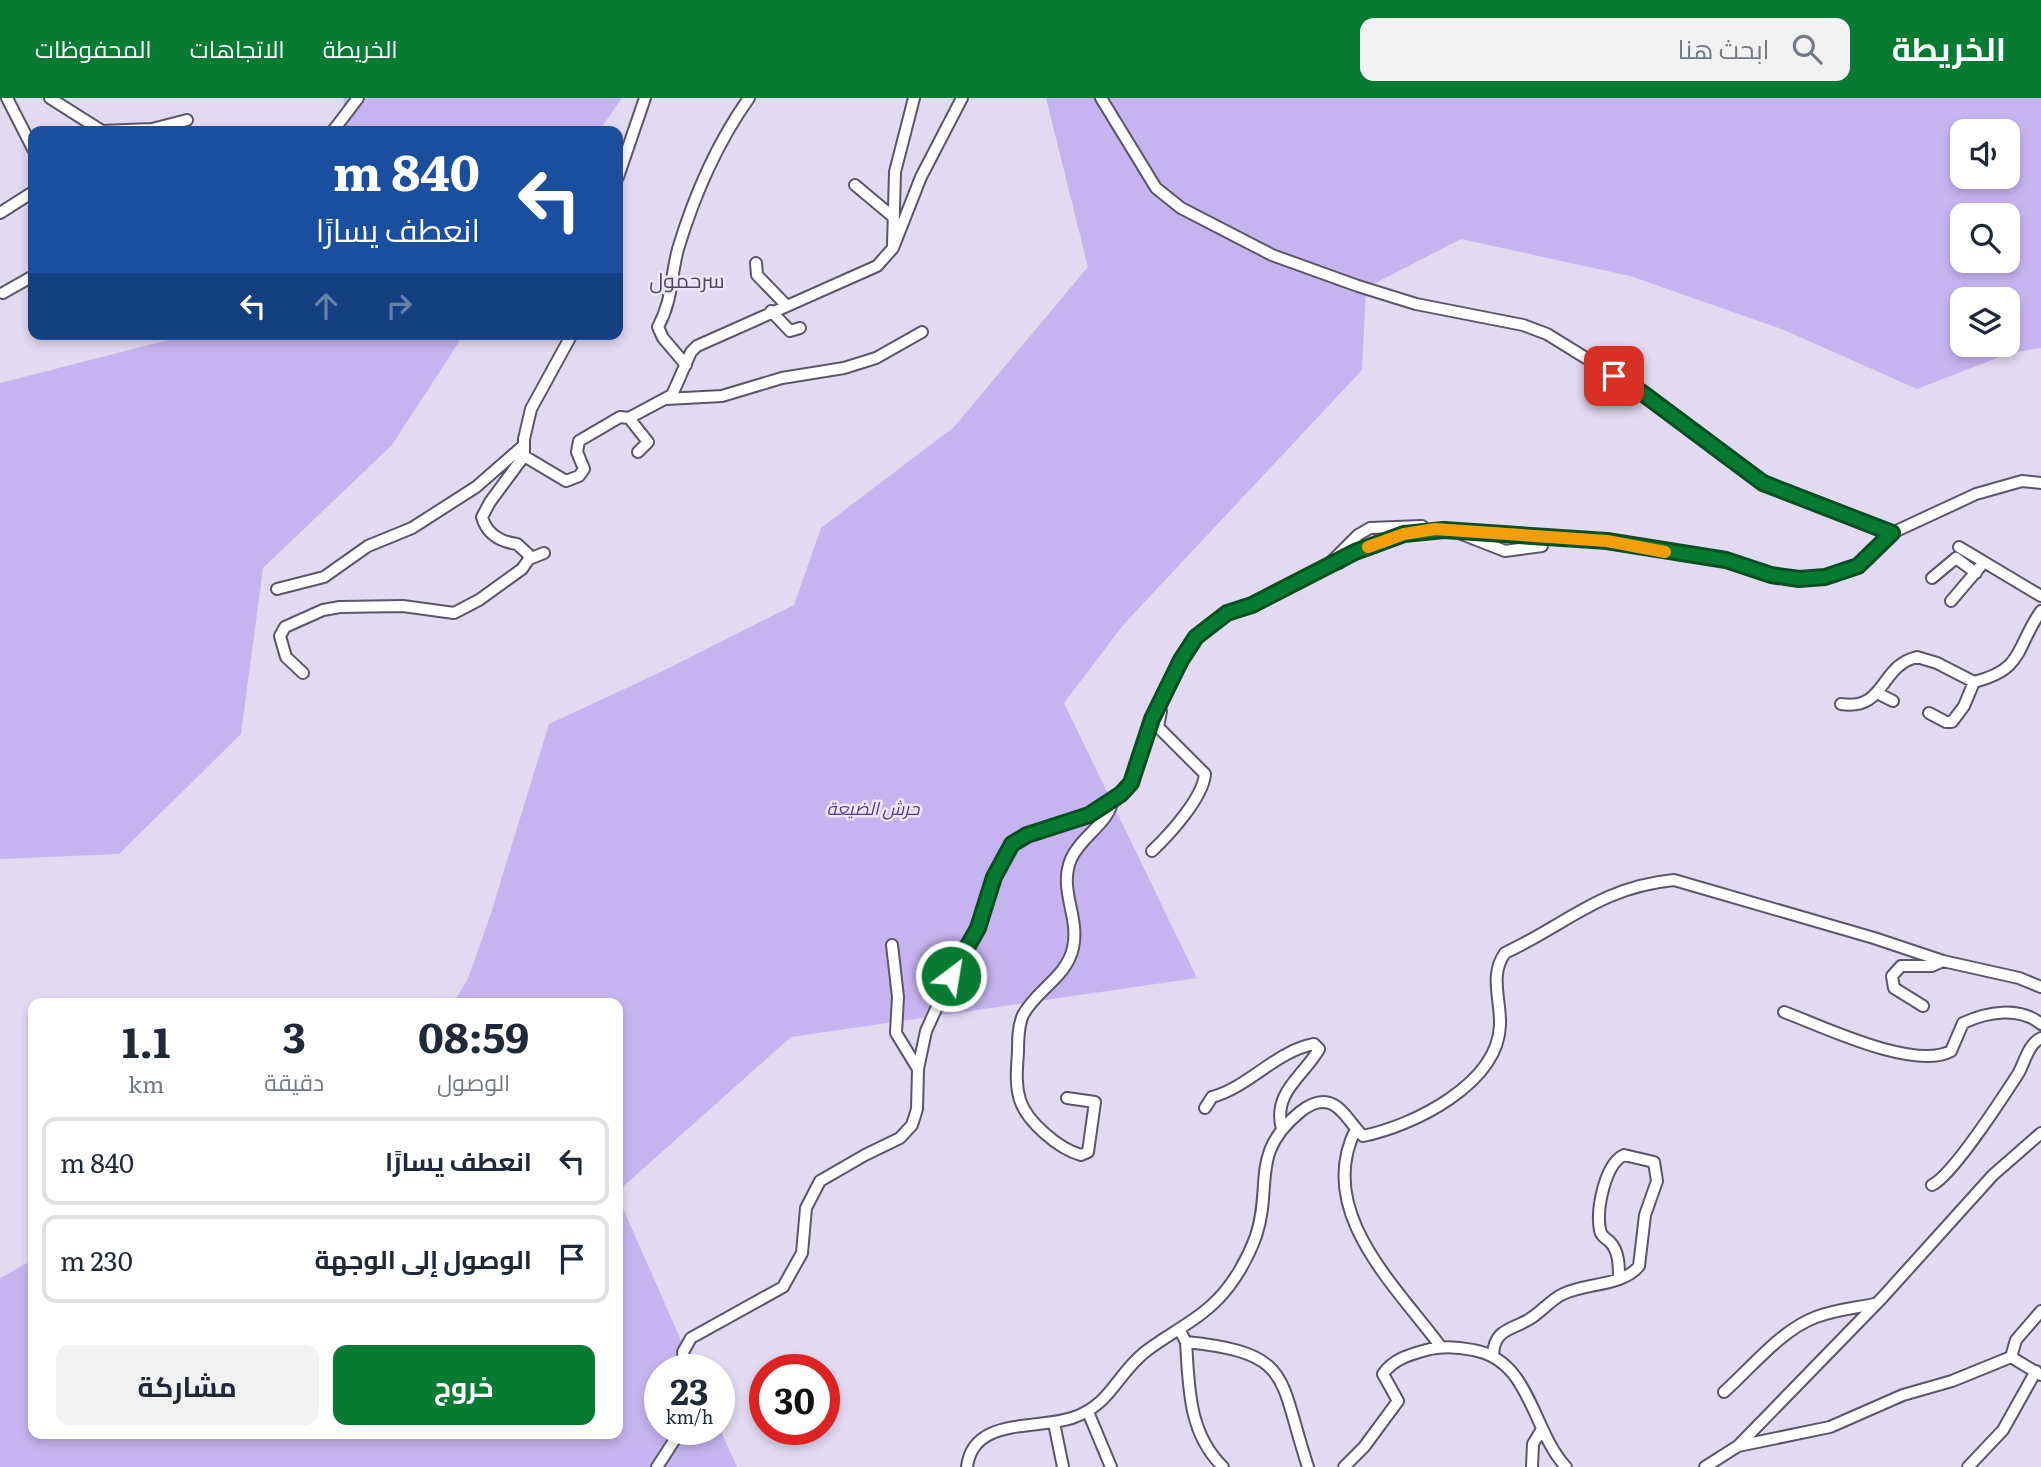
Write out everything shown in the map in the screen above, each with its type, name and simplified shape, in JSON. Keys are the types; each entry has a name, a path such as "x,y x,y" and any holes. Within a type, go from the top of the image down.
{"street":[{"path":"7,98 28,139"},
{"path":"50,98 93,126"},
{"path":"337,126 358,98"},
{"path":"623,162 645,98"},
{"path":"685,365 663,338 659,327 671,302 673,271 690,215 722,143 749,98"},
{"path":"893,248 895,172 914,98"},
{"path":"524,451 566,481 572,479 584,469 577,453 579,441 620,417 629,418 672,395 691,352 709,338 860,276 877,266 893,248 921,177 962,98"},
{"path":"1101,98 1156,188 1181,208 1272,255 1358,286 1416,304 1523,325 1547,334 1641,392 1763,483 1892,533"},
{"path":"164,126 187,120"},
{"path":"855,186 892,216"},
{"path":"0,213 28,195"},
{"path":"756,263 757,275 786,305"},
{"path":"3,293 28,279"},
{"path":"771,311 790,331 800,328"},
{"path":"666,399 722,396 782,377 844,368 876,358 922,332"},
{"path":"529,559 517,544 506,544 483,521 489,502 524,451 531,409 569,340"},
{"path":"629,418 648,442 638,452"},
{"path":"277,589 324,577 368,546 411,528 476,487 524,451"},
{"path":"1326,568 1358,535 1370,528 1418,525 1453,531 1607,541 1726,560 1771,575 1799,579 1825,577 1858,566 1892,533 1976,494 2022,481 2041,483"},
{"path":"683,1354 691,1338 783,1287 802,1253 806,1208 820,1181 865,1154 900,1138 912,1125 917,1109 918,1069 926,1031 978,928 994,877 1007,850 1017,839 1089,815 1131,783 1157,707 1187,650 1217,619 1383,541 1435,529"},
{"path":"1453,531 1505,551 1542,546"},
{"path":"1959,547 2041,596"},
{"path":"303,673 286,657 280,636 285,626 323,610 340,607 402,606 454,613 480,600 522,569 529,559 544,553"},
{"path":"1932,578 1956,558 1976,573"},
{"path":"1951,601 1984,563"},
{"path":"1841,704 1856,707 1871,700 1895,668 1917,657 1937,663 1974,682 2001,674 2013,664 2041,611"},
{"path":"1929,713 1946,722 1952,722 1964,706 1974,682"},
{"path":"1877,693 1893,701"},
{"path":"1152,851 1173,831 1191,806 1205,774 1158,727 1161,712 1157,707"},
{"path":"1067,1098 1095,1102 1088,1152 1081,1155 1051,1138 1020,1102 1017,1081 1019,1034 1026,1012 1067,964 1073,947 1074,927 1066,895 1066,875 1075,852 1111,810 1113,799"},
{"path":"967,1467 971,1449 984,1435 1054,1423 1088,1412 1110,1395 1142,1355 1219,1298 1250,1250 1260,1217 1265,1163 1282,1129 1306,1107 1325,1102 1336,1106 1363,1136 1382,1133 1446,1099 1484,1069 1499,1039 1500,1005 1495,975 1505,953 1604,896 1648,883 1674,880 1874,938 1943,961 2019,978 2041,987"},
{"path":"892,945 898,997 896,1033 918,1069"},
{"path":"1923,1006 1894,988 1892,976 1901,966 1932,966 1943,961"},
{"path":"1784,1012 1905,1054 1948,1053 1963,1023 1984,1015 2023,1012 2041,1024"},
{"path":"1931,1185 1954,1166 2019,1071 2033,1043 2041,1038"},
{"path":"1205,1108 1212,1097 1226,1093 1283,1057 1314,1044 1319,1049 1313,1059 1285,1092 1280,1121 1282,1129"},
{"path":"1356,1129 1346,1152 1344,1178 1353,1221 1374,1257 1441,1346"},
{"path":"1704,1467 1738,1447 1993,1175 2041,1133"},
{"path":"1493,1355 1493,1345 1500,1333 1533,1317 1557,1297 1619,1279 1639,1266 1645,1215 1658,1172 1654,1162 1624,1155 1615,1159 1606,1178 1599,1221 1600,1234 1616,1252 1619,1279"},
{"path":"1724,1392 1784,1337 1806,1322 1833,1312 1874,1304"},
{"path":"2011,1357 2016,1340 2041,1311"},
{"path":"1179,1329 1186,1342 1187,1381 1195,1421 1208,1450 1223,1467"},
{"path":"1186,1342 1248,1352 1265,1362 1279,1380 1291,1406 1308,1467"},
{"path":"1344,1467 1364,1447 1398,1401 1383,1374 1388,1367 1404,1357 1441,1346 1493,1355 1519,1378 1548,1445 1566,1467"},
{"path":"1738,1447 1829,1427 1903,1395 1952,1381 2011,1357"},
{"path":"1968,1467 2003,1430 2039,1373 2011,1357"},
{"path":"1088,1412 1111,1467"},
{"path":"1054,1423 1063,1467"},
{"path":"1532,1467 1533,1444 1542,1429"},
{"path":"657,1467 671,1445"}],"green space":[{"path":"344,98 622,98 602,126 342,126"},
{"name":"حرش الضيعة","path":"1046,98 2041,98 2041,348 2020,351 2020,287 1950,287 1950,357 2000,357 1917,389 1784,330 1630,276 1461,239 1366,288 1362,370 1124,624 1064,703 1197,978 791,1037 623,1187 623,998 456,998 468,979 491,913 549,724 665,670 794,605 821,528 954,427 1088,267"},
{"path":"168,340 460,340 392,445 263,568 241,734 119,854 0,859 0,383"},
{"path":"623,1208 687,1354 644,1354 644,1445 727,1445 737,1467 0,1467 0,1278 28,1263 28,1439 623,1439"}],"slow traffic":[{"path":"1368,547 1404,534 1435,529 1607,541 1665,552"}],"district":[{"name":"سرحمول","path":"687,278"}],"route":[{"path":"951,976 978,928 994,877 1012,844 1027,835 1068,824 1089,815 1121,794 1131,783 1142,758 1152,719 1181,660 1196,637 1227,613 1252,605 1309,574 1339,563 1355,552 1404,534 1435,529 1607,541 1726,560 1771,575 1799,579 1825,577 1858,566 1892,533 1763,483 1732,463 1641,392 1614,376"}]}
